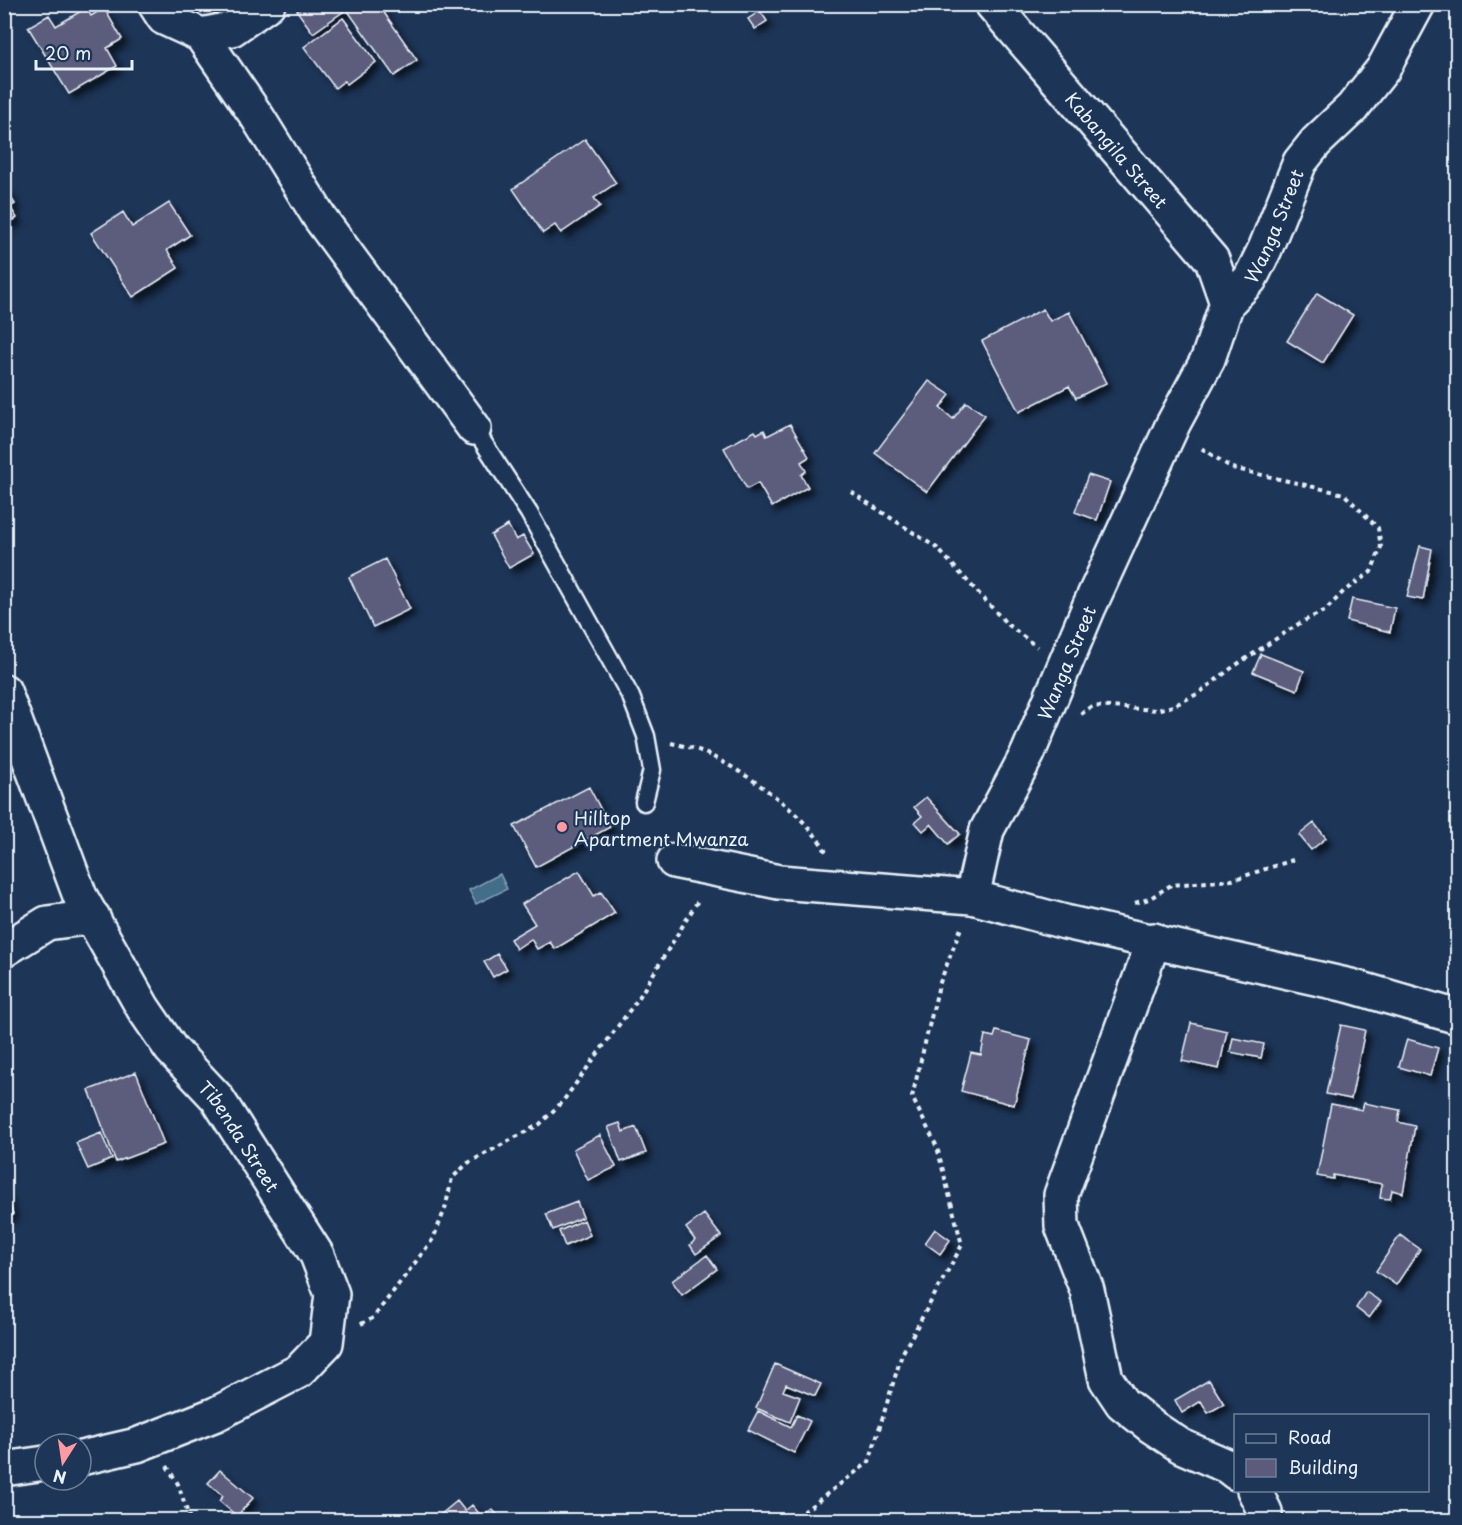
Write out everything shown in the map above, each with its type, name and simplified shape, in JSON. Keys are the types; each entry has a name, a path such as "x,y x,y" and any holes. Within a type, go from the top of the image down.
{"street":[{"path":"155,4 165,18 201,35 258,118 320,218 474,428"},
{"path":"201,35 232,29 268,4"},
{"name":"Kabangila Street","path":"992,4 1212,260 1227,303"},
{"name":"Wanga Street","path":"972,897 987,830 1028,753 1089,607 1173,424 1208,359 1227,303 1250,279 1265,249 1300,162 1316,141 1352,108 1383,69 1418,4"},
{"name":"Tibenda Street","path":"4,691 80,896 143,1008 171,1049 217,1098 317,1255 332,1294 326,1343"},
{"path":"674,861 779,882 972,897 1065,922 1154,940 1351,986 1458,1017"},
{"path":"4,950 47,923 93,917"},
{"path":"1154,940 1061,1195 1062,1226 1087,1290 1106,1379 1122,1403 1181,1446 1227,1466 1234,1471"},
{"path":"93,1455 136,1445 216,1414 299,1371 326,1343"},
{"path":"4,1469 33,1465"},
{"path":"1254,1492 1264,1512 1265,1521"}],"lane":[{"path":"474,428 529,513 631,697 646,736 652,770 644,802"}],"path":[{"path":"1079,716 1092,706 1157,710 1173,706 1199,693 1233,667 1300,623 1326,610 1344,591 1371,572 1382,547 1378,528 1344,494 1232,468 1203,451 1173,424"},
{"path":"851,492 937,548 1006,623 1034,644 1058,680"},
{"path":"646,736 706,753 778,797 820,839 843,887"},
{"path":"1131,904 1149,899 1171,885 1232,880 1293,860"},
{"path":"326,1343 373,1318 434,1239 445,1209 452,1178 468,1163 540,1124 563,1101 638,999 718,868"},
{"path":"800,1521 802,1513 869,1462 902,1354 962,1245 937,1147 912,1097 939,986 972,897"},
{"path":"136,1445 162,1458 178,1484 190,1521"}],"water":[{"path":"500,874 507,889 476,904 469,890"}],"building":[{"path":"307,4 354,4 313,33 297,11"},
{"path":"357,4 378,4 417,60 394,76 348,11"},
{"path":"86,8 91,16 104,8 122,39 107,48 117,66 69,94 28,27 49,15 56,26"},
{"path":"760,11 767,21 755,29 748,19"},
{"path":"343,18 376,62 347,84 344,81 335,88 304,47"},
{"path":"585,139 616,183 594,198 600,206 561,233 555,225 543,233 513,189"},
{"path":"4,187 15,204 10,207 17,218 4,226"},
{"path":"169,203 190,235 167,250 178,268 133,297 91,233 123,212 132,227"},
{"path":"1317,293 1353,315 1323,363 1287,341"},
{"path":"1043,309 1050,321 1069,312 1106,383 1076,398 1069,386 1019,412 982,341"},
{"path":"929,381 950,395 940,408 953,419 966,402 985,415 927,492 875,453"},
{"path":"790,424 809,457 801,462 806,471 801,475 808,487 772,507 758,483 747,489 724,448 755,431 757,434 764,430 767,436"},
{"path":"1088,475 1110,482 1097,520 1075,512"},
{"path":"508,525 516,540 523,536 534,554 509,568 491,535"},
{"path":"1420,546 1432,549 1423,600 1407,597"},
{"path":"385,559 410,609 373,627 349,577"},
{"path":"1352,599 1395,608 1390,632 1347,621"},
{"path":"1261,654 1304,671 1297,690 1253,672"},
{"name":"Hilltop Apartment Mwanza","path":"589,787 610,827 536,867 514,826"},
{"path":"926,797 960,834 948,844 931,824 923,831 915,822 922,816 914,807"},
{"path":"1314,823 1326,838 1311,850 1299,835"},
{"path":"579,871 594,896 601,892 615,913 555,949 550,942 537,949 531,939 516,949 510,939 535,924 522,904"},
{"path":"497,954 507,969 493,977 484,962"},
{"path":"1191,1023 1227,1031 1219,1069 1182,1061"},
{"path":"1341,1025 1365,1030 1351,1099 1326,1094"},
{"path":"996,1031 1031,1040 1014,1105 961,1091 971,1053 981,1055 985,1035 994,1037"},
{"path":"1233,1038 1264,1044 1261,1058 1230,1052"},
{"path":"1407,1039 1438,1048 1430,1076 1399,1067"},
{"path":"136,1072 164,1144 116,1162 89,1090"},
{"path":"1364,1103 1400,1110 1398,1122 1415,1126 1403,1193 1392,1190 1390,1199 1380,1198 1382,1184 1333,1175 1333,1179 1317,1176 1331,1104 1362,1110"},
{"path":"620,1123 623,1132 636,1127 646,1153 621,1162 608,1127"},
{"path":"101,1133 112,1159 88,1169 76,1143"},
{"path":"600,1135 616,1167 588,1180 573,1149"},
{"path":"4,1189 13,1214 4,1217"},
{"path":"577,1202 583,1217 553,1230 546,1214"},
{"path":"704,1214 721,1236 696,1254 690,1245 695,1240 686,1228"},
{"path":"584,1220 590,1235 565,1246 559,1231"},
{"path":"935,1229 950,1240 940,1254 925,1243"},
{"path":"1400,1235 1420,1249 1396,1285 1376,1271"},
{"path":"707,1255 717,1269 682,1295 672,1281"},
{"path":"1366,1292 1381,1302 1369,1318 1356,1308"},
{"path":"775,1364 821,1384 815,1396 786,1384 783,1391 800,1397 790,1422 756,1408"},
{"path":"1209,1380 1224,1404 1208,1413 1201,1401 1182,1413 1175,1400"},
{"path":"758,1411 791,1427 797,1415 810,1421 794,1453 748,1430"},
{"path":"220,1470 253,1498 237,1516 219,1501 223,1496 208,1483"},
{"path":"457,1501 465,1511 472,1505 482,1517 492,1509 501,1519 434,1520"}],"place":[{"name":"Hilltop Apartment Mwanza","path":"562,827"}]}
